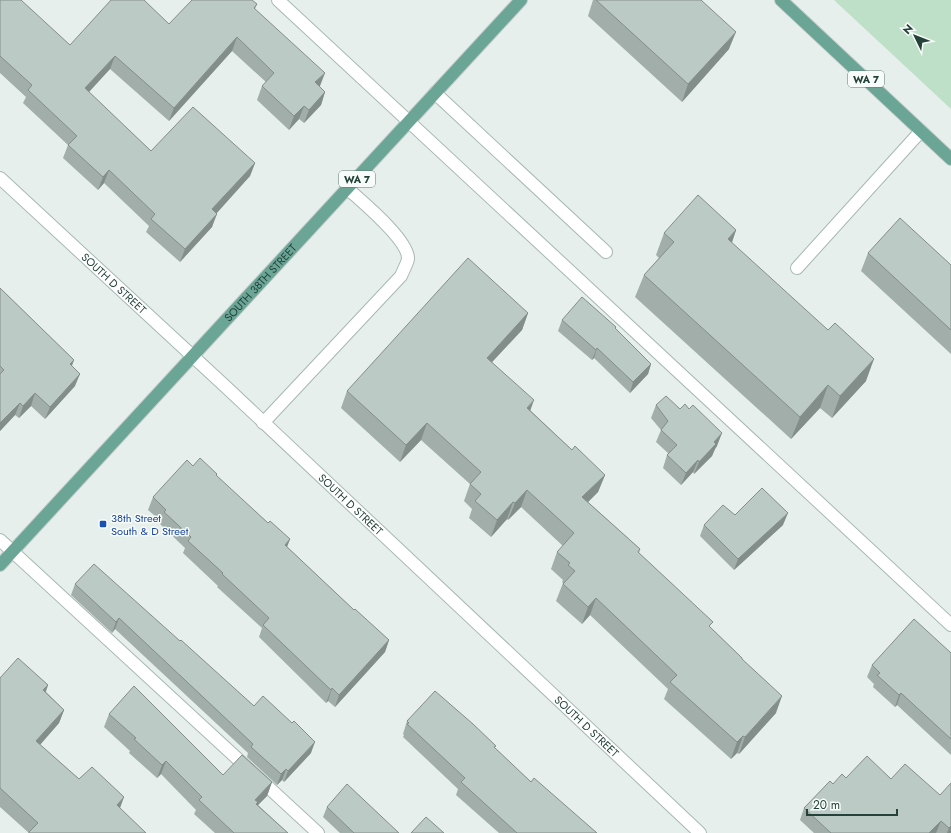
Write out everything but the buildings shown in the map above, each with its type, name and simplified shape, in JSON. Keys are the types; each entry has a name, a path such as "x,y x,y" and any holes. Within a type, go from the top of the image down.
{"main road":[{"name":"SOUTH 38TH STREET","path":"0,565 521,0"},
{"name":"WA 7","path":"780,0 951,159"}],"street":[{"path":"278,0 951,625"},
{"path":"435,93 606,252"},
{"path":"797,268 921,131"},
{"name":"SOUTH D STREET","path":"0,178 264,423 700,833"},
{"path":"264,423 401,276 408,258 403,244 391,230 348,189"},
{"path":"0,540 318,833"}],"green space":[{"path":"834,0 951,0 951,109"}],"place":[{"name":"38th Street South & D Street","path":"103,524"}]}
